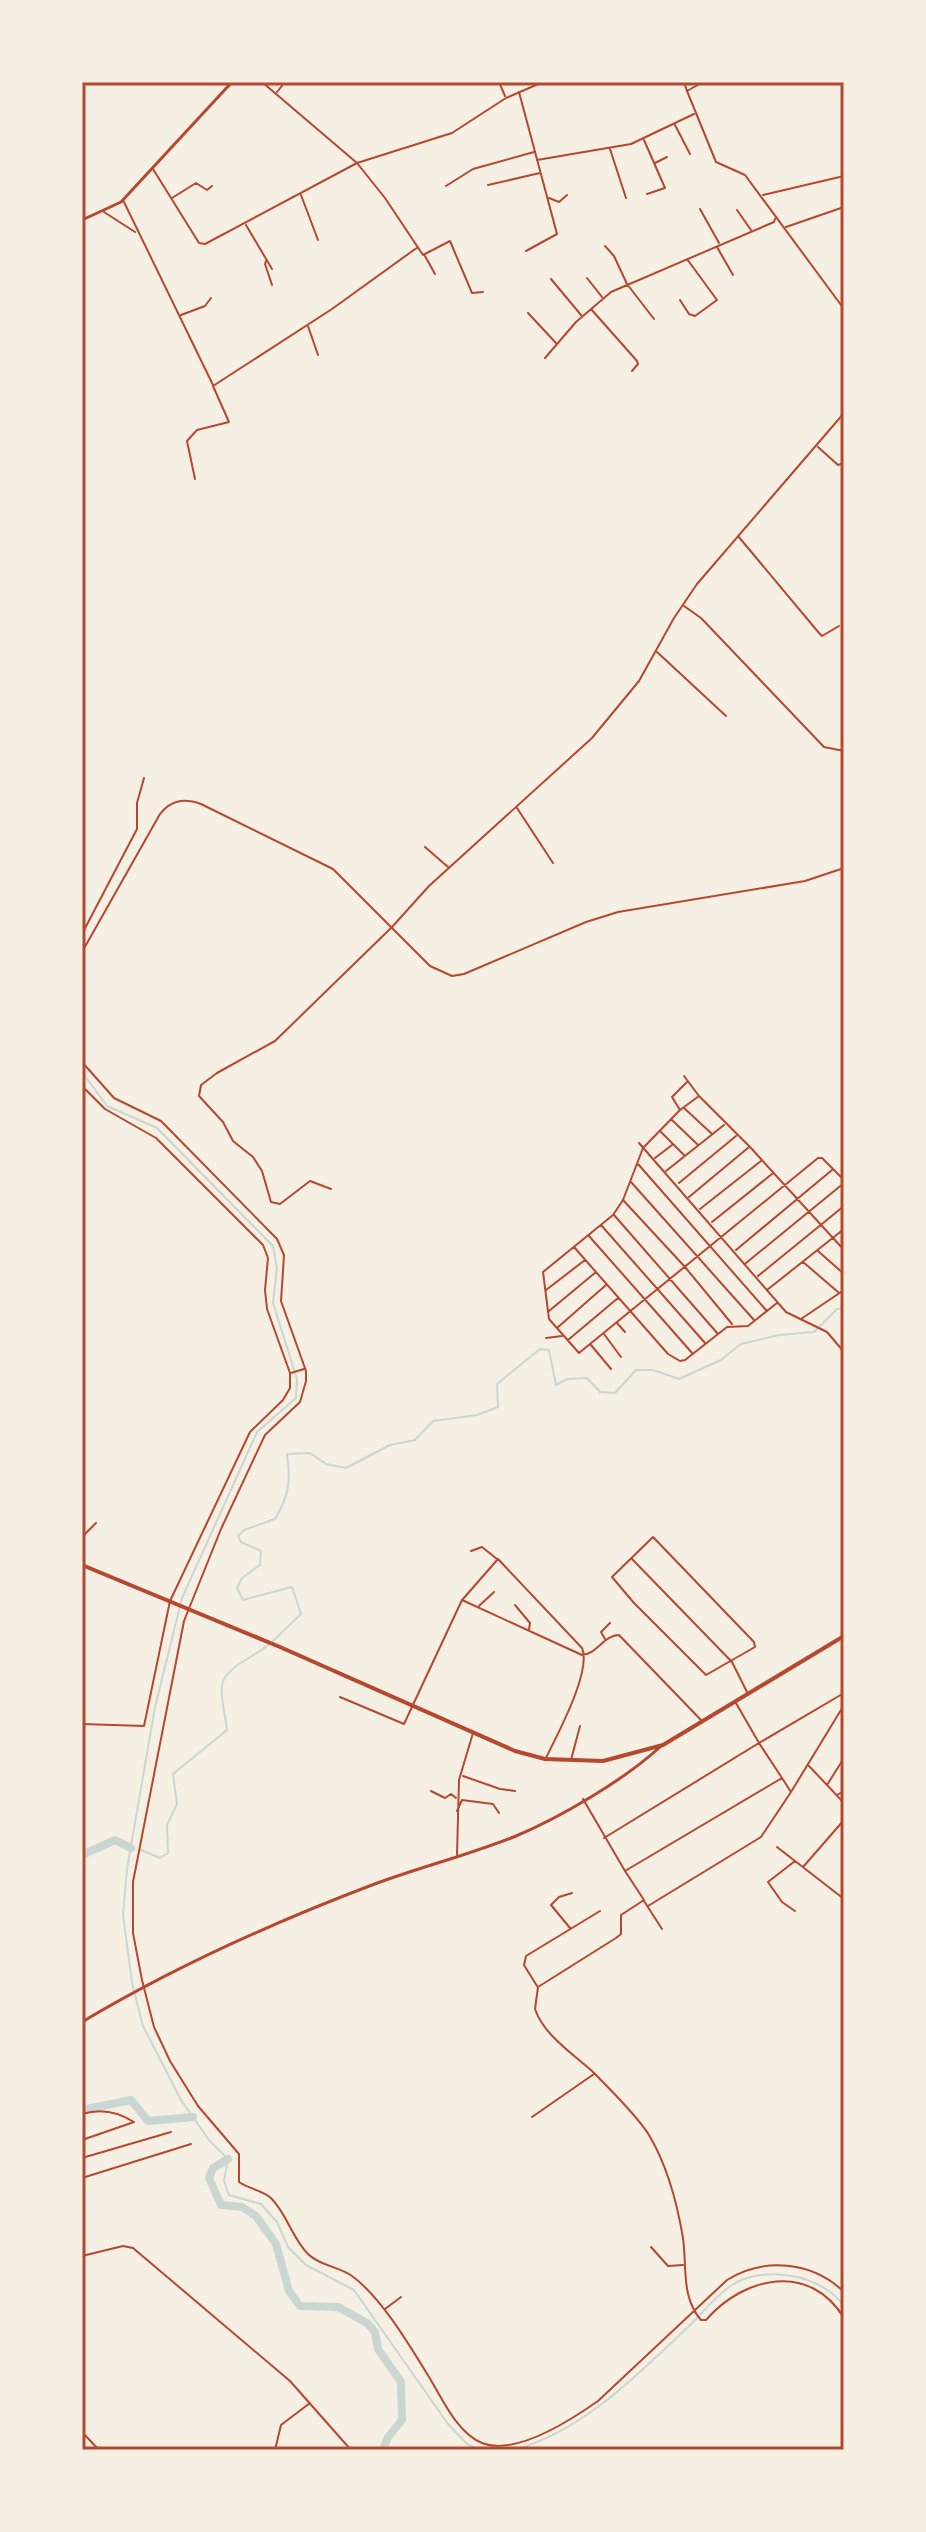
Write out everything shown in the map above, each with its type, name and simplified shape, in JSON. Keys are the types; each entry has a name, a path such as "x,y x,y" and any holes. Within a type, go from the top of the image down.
{"highway":[{"path":"82,1565 264,1640 515,1751 571,1762 603,1761 663,1745 844,1636"}],"main road":[{"path":"82,220 123,200 232,82"},
{"path":"82,2022 209,1954 288,1919 342,1896 517,1835 631,1771 663,1745"}],"street":[{"path":"262,82 357,163 385,198 435,274"},
{"path":"276,93 285,82"},
{"path":"499,82 506,98"},
{"path":"153,169 201,244 207,244 357,163 452,133 506,98 543,82"},
{"path":"684,82 716,162 745,175 844,309"},
{"path":"687,91 703,82"},
{"path":"519,91 557,234 526,251"},
{"path":"537,160 610,148 643,139 695,113"},
{"path":"675,123 690,154"},
{"path":"643,139 665,188 647,194"},
{"path":"610,148 626,198"},
{"path":"446,186 473,169 535,152"},
{"path":"654,163 667,157"},
{"path":"488,185 541,173"},
{"path":"762,196 844,176"},
{"path":"171,199 196,183 207,190 212,186"},
{"path":"300,194 318,240"},
{"path":"548,198 559,202 567,195"},
{"path":"123,200 229,422 197,430 187,441 195,479"},
{"path":"785,228 844,207"},
{"path":"700,209 733,275"},
{"path":"737,210 752,231"},
{"path":"103,212 135,232"},
{"path":"545,358 582,316 603,298 627,284 774,222 776,218"},
{"path":"245,224 272,269"},
{"path":"424,255 450,241 472,293 483,292"},
{"path":"605,246 614,256 627,284 654,319"},
{"path":"213,386 418,247"},
{"path":"680,300 689,314 695,316 717,300 687,258"},
{"path":"267,261 265,264 272,285"},
{"path":"587,278 603,298"},
{"path":"551,279 582,316"},
{"path":"180,314 196,311 211,298"},
{"path":"590,308 637,361 632,371"},
{"path":"528,313 557,344"},
{"path":"307,325 318,355"},
{"path":"331,1189 310,1181 280,1204 273,1203 267,1196 262,1171 253,1157 233,1141 223,1122 207,1107 198,1091 208,1078 275,1041 448,868 592,738 627,698 683,605 738,535 844,413"},
{"path":"817,446 834,463 844,463"},
{"path":"738,535 822,636 839,626"},
{"path":"683,605 701,618 824,747 844,751"},
{"path":"656,651 726,716"},
{"path":"82,934 137,829 137,803 144,778"},
{"path":"82,952 160,814 169,804 178,801 189,800 201,804 328,866 355,888 430,966 456,976 586,922 618,912 805,881 844,868"},
{"path":"516,807 553,863"},
{"path":"425,847 448,868"},
{"path":"82,1062 114,1098 161,1121 277,1239 284,1255 281,1301 306,1381 300,1402 265,1435 187,1608 133,1882 133,1933 154,2027 170,2061 198,2106 239,2154 239,2182 271,2199 310,2256 352,2276 384,2310 453,2415 470,2435 481,2442 502,2446 513,2445 561,2424 598,2401 727,2280 740,2272 764,2266 804,2269 829,2280 844,2292"},
{"path":"684,1076 699,1096 844,1250"},
{"path":"680,1110 672,1097 688,1081"},
{"path":"82,1086 105,1109 156,1138 263,1245 268,1258 267,1309 291,1373 287,1394 250,1432 172,1601 144,1726 82,1724"},
{"path":"699,1096 680,1110 643,1148 623,1200 613,1215 543,1272 549,1319 579,1353 818,1158 822,1158 844,1181 745,1264"},
{"path":"684,1108 712,1134"},
{"path":"671,1119 698,1145"},
{"path":"665,1172 725,1123"},
{"path":"659,1130 685,1156"},
{"path":"677,1184 737,1135"},
{"path":"639,1143 786,1312 827,1332 842,1343 844,1352"},
{"path":"654,1160 673,1144"},
{"path":"689,1198 750,1147"},
{"path":"699,1210 762,1160"},
{"path":"638,1163 767,1311"},
{"path":"734,1251 833,1169"},
{"path":"711,1223 773,1173"},
{"path":"631,1182 754,1321"},
{"path":"623,1200 685,1267 732,1325"},
{"path":"756,1277 844,1206"},
{"path":"613,1215 718,1334"},
{"path":"601,1225 706,1344"},
{"path":"767,1290 844,1229"},
{"path":"589,1235 693,1354"},
{"path":"573,1246 674,1359 685,1360 732,1325 748,1326 778,1302"},
{"path":"817,1250 844,1274"},
{"path":"545,1291 585,1260"},
{"path":"803,1261 839,1292"},
{"path":"548,1312 596,1272"},
{"path":"556,1329 607,1285"},
{"path":"800,1319 844,1290"},
{"path":"567,1341 618,1298"},
{"path":"542,1321 549,1319"},
{"path":"616,1322 625,1332"},
{"path":"603,1333 621,1357"},
{"path":"546,1338 563,1336"},
{"path":"590,1344 611,1369"},
{"path":"291,1373 303,1369"},
{"path":"82,1537 96,1523"},
{"path":"653,1537 754,1642 755,1647 732,1662 704,1675 612,1578 653,1537"},
{"path":"471,1551 482,1547 498,1559 585,1655"},
{"path":"632,1558 732,1662 748,1695"},
{"path":"340,1697 403,1725 462,1600 498,1559"},
{"path":"478,1607 494,1592"},
{"path":"462,1600 585,1655"},
{"path":"515,1605 530,1623 529,1630"},
{"path":"606,1640 601,1632 610,1623"},
{"path":"545,1759 564,1722 585,1655 612,1635 619,1635 702,1721"},
{"path":"604,1838 844,1693"},
{"path":"736,1703 791,1792"},
{"path":"648,1906 761,1837 844,1705"},
{"path":"571,1762 580,1726"},
{"path":"457,1855 457,1799 473,1732"},
{"path":"826,1786 844,1758"},
{"path":"809,1765 844,1803"},
{"path":"461,1775 515,1791"},
{"path":"625,1871 782,1778"},
{"path":"431,1791 445,1798 452,1795 457,1799"},
{"path":"836,1796 844,1791"},
{"path":"583,1799 662,1929"},
{"path":"457,1811 462,1800 493,1804 499,1813"},
{"path":"803,1867 844,1820"},
{"path":"777,1847 844,1899"},
{"path":"795,1861 768,1882 782,1902 795,1911"},
{"path":"571,1929 551,1905 559,1897 572,1893"},
{"path":"538,1987 620,1935 621,1915 644,1900"},
{"path":"600,1911 526,1956 524,1965 538,1987 535,2013 648,2132 676,2201 694,2312 701,2320 706,2320 738,2292 779,2281 811,2287 827,2298 844,2318"},
{"path":"532,2117 594,2074"},
{"path":"82,2114 101,2110 134,2122 82,2140"},
{"path":"82,2158 171,2132"},
{"path":"82,2178 191,2144"},
{"path":"82,2256 115,2247 133,2248 279,2371 351,2450"},
{"path":"651,2247 668,2266 684,2265"},
{"path":"384,2310 401,2297"},
{"path":"275,2450 281,2425 310,2402"},
{"path":"82,2432 99,2450"},
{"path":"90,2450 96,2446"}],"waterway":[{"path":"82,1072 107,1106 157,1128 273,1246 277,1268 273,1303 297,1379 296,1398 257,1432 182,1598 155,1707 127,1869 123,1915 132,1983 143,2026 181,2100 209,2140 228,2159 224,2181 229,2195 261,2204 277,2222 288,2247 306,2265 354,2290 448,2424 467,2444 480,2450"},
{"path":"273,1641 301,1614 292,1587 243,1600 237,1588 242,1578 260,1565 261,1551 241,1542 238,1536 244,1530 275,1519 288,1488 287,1454 310,1453 326,1464 346,1468 390,1445 415,1440 433,1421 477,1415 498,1407 497,1384 540,1349 549,1350 556,1385 567,1379 587,1378 600,1392 615,1393 636,1370 653,1370 679,1379 721,1360 741,1344 779,1335 814,1332 837,1309 844,1308"},
{"path":"141,1850 160,1858 168,1853 167,1825 177,1804 173,1774 227,1730 222,1696 224,1679 234,1668 268,1645"},
{"path":"82,1855 115,1840 131,1848"},
{"path":"82,2110 131,2100 148,2121 193,2117"},
{"path":"228,2159 213,2168 209,2178 221,2205 242,2207 256,2216 276,2244 289,2291 300,2306 338,2307 367,2323 375,2332 378,2349 401,2382 402,2420 388,2437 383,2450"},
{"path":"514,2450 563,2429 608,2399 649,2364 720,2294 745,2279 776,2274 808,2280 834,2295 844,2306"}]}
